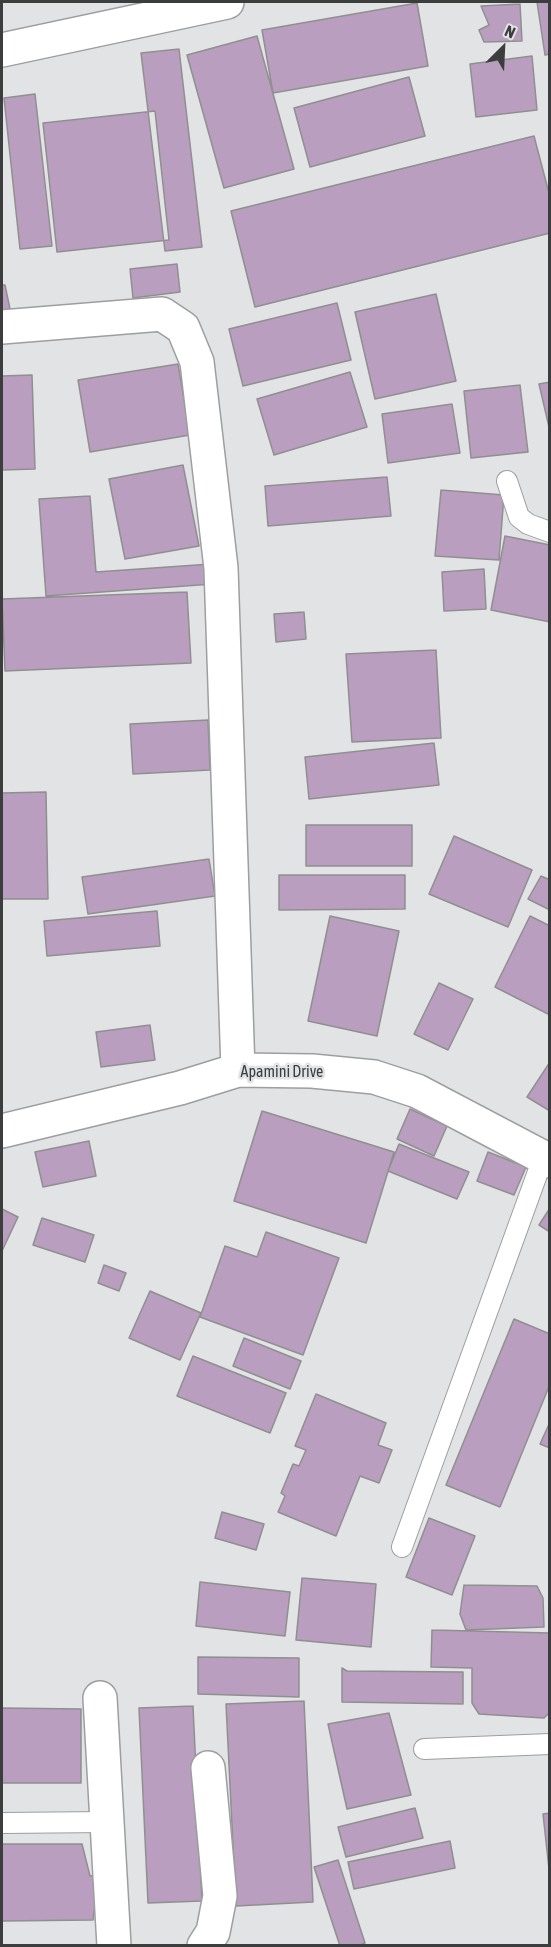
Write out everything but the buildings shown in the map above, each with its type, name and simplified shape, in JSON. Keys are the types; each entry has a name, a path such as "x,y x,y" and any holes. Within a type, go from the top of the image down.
{"street":[{"path":"2,50 227,2"},
{"path":"2,327 162,314 183,328 197,362 221,568 238,1070"},
{"name":"Apamini Drive","path":"2,1131 180,1088 238,1070 312,1071 374,1077 417,1091 546,1160"},
{"path":"100,1698 106,1822 107,1944"},
{"path":"204,1946 213,1932 220,1896 208,1768"}],"lane":[{"path":"507,481 519,517 528,524 549,532"},
{"path":"402,1547 546,1160"},
{"path":"423,1749 549,1744"},
{"path":"2,1822 106,1822"}]}
